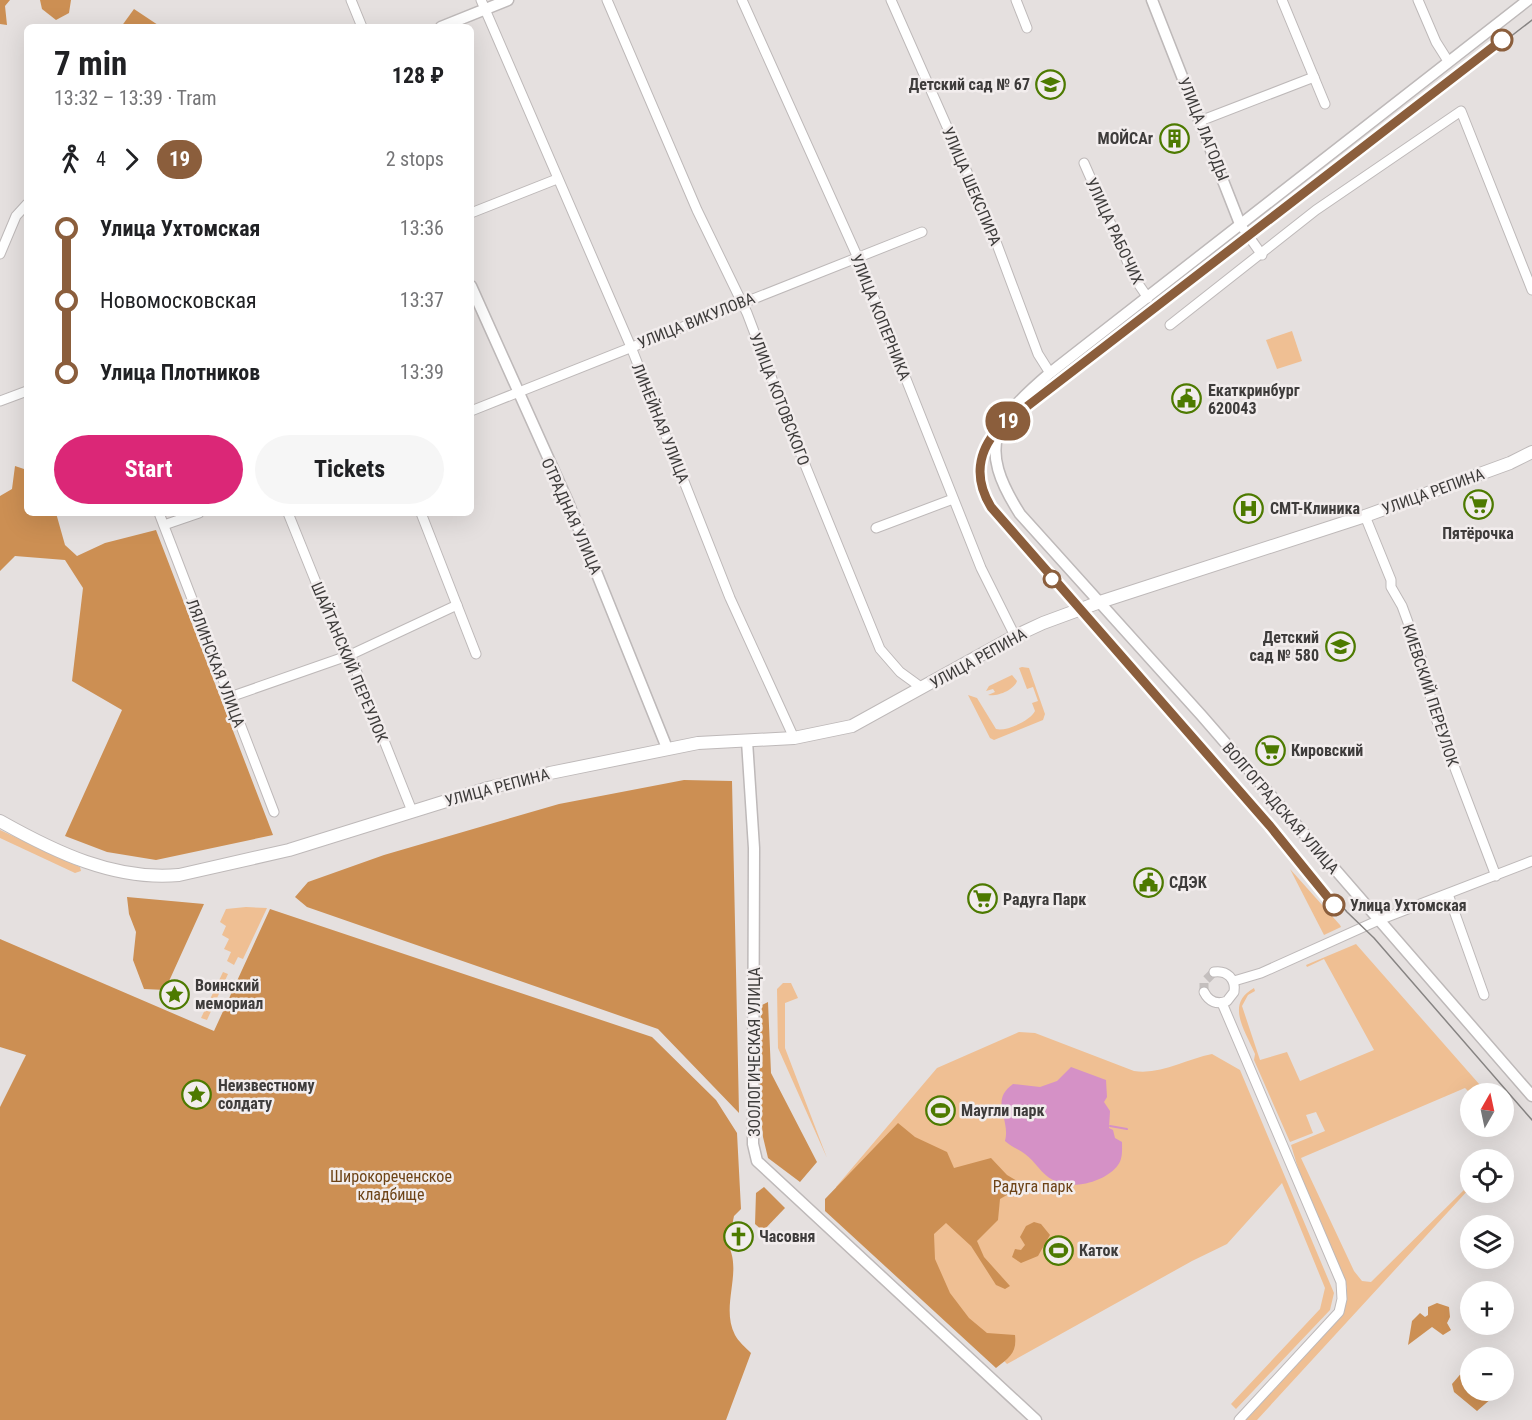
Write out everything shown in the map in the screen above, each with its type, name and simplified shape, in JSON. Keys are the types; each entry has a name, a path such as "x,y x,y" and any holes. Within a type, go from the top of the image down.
{"main road":[{"name":"УЛИЦА РЕПИНА","path":"0,821 84,861 125,873 161,877 179,875 289,850 412,811 550,773 667,748 794,738 852,726 1015,636 1100,602 1365,516 1510,463 1532,452"}],"street":[{"path":"351,0 362,24"},
{"path":"446,24 483,4 508,0"},
{"name":"УЛИЦА КОТОВСКОГО","path":"607,0 697,210 742,301 796,444 880,649 900,672 922,688"},
{"name":"УЛИЦА КОПЕРНИКА","path":"742,0 858,258 953,499 998,606 1015,636"},
{"name":"УЛИЦА ШЕКСПИРА","path":"891,0 986,215 1038,354 1050,373"},
{"path":"1016,0 1027,28"},
{"name":"УЛИЦА ЛАГОДЫ","path":"1152,0 1240,224 1262,255"},
{"path":"1282,0 1325,104"},
{"path":"1418,0 1436,42 1448,61"},
{"path":"1100,602 1020,514 1010,498 998,468 996,435 1017,401 1528,0"},
{"name":"ЛИНЕЙНАЯ УЛИЦА","path":"483,4 631,346 730,598 794,738"},
{"path":"1200,121 1314,77"},
{"path":"1170,325 1353,182 1461,111 1532,291"},
{"name":"УЛИЦА РАБОЧИХ","path":"1084,163 1136,282 1148,298"},
{"path":"474,212 557,179"},
{"path":"0,254 16,216 24,207"},
{"name":"УЛИЦА ВИКУЛОВА","path":"474,410 742,301 922,232"},
{"name":"ОТРАДНАЯ УЛИЦА","path":"474,293 517,393 568,502 667,748"},
{"path":"0,401 24,392"},
{"path":"876,528 953,499"},
{"name":"ЛЯЛИНСКАЯ УЛИЦА","path":"160,516 274,812"},
{"path":"164,525 190,516"},
{"name":"ШАЙТАНСКИЙ ПЕРЕУЛОК","path":"289,516 334,627 350,655 412,811"},
{"path":"422,516 476,654"},
{"name":"КИЕВСКИЙ ПЕРЕУЛОК","path":"1365,516 1391,580 1391,587 1406,616 1421,658 1435,716 1496,876"},
{"name":"ВОЛГОГРАДСКАЯ УЛИЦА","path":"1100,602 1532,1096"},
{"path":"230,697 350,655 457,605"},
{"name":"ЗООЛОГИЧЕСКАЯ УЛИЦА","path":"747,741 754,848 753,1144 757,1161 1036,1420"},
{"path":"1234,981 1261,973 1379,920 1532,861"},
{"path":"1448,894 1484,995"},
{"path":"1214,972 1226,973 1234,981 1234,992 1222,1003"},
{"path":"1204,992 1211,1001 1222,1003"},
{"path":"1222,1003 1341,1282 1342,1299 1339,1312 1239,1420"}],"green space":[{"path":"0,0 10,0 5,6 7,25 0,24"},
{"path":"40,0 71,0 69,13 56,20 42,9"},
{"path":"134,9 156,24 123,24"},
{"path":"1292,331 1302,361 1277,369 1266,340"},
{"path":"15,466 24,469 24,516 57,516 65,545 77,556 105,543 156,530 273,835 156,860 107,852 65,836 122,710 72,681 83,588 65,560 15,556 0,571 0,496 12,489"},
{"path":"1019,668 1029,668 1045,714 1043,720 994,740 990,738 968,695 977,698 996,729 1006,729 1018,724 1033,714 1035,711 1032,703 1038,701 1033,687 1027,689"},
{"path":"1012,675 1017,681 1009,690 1000,694 988,695 995,692 993,689 986,691 989,686"},
{"path":"684,780 732,781 739,1113 658,1029 307,907 295,897 308,882 384,855 559,804"},
{"path":"0,830 80,867 81,871 75,873 0,838"},
{"path":"1290,869 1340,925 1341,927 1324,935"},
{"path":"127,897 204,904 165,990 144,989 133,960 136,932 129,914"},
{"path":"267,908 243,959 238,957 234,965 227,961 231,952 224,949 229,939 222,935 226,926 220,922 226,909"},
{"name":"Широкореченское кладбище","path":"270,909 652,1037 716,1100 737,1133 741,1209 734,1216 728,1245 733,1266 730,1312 735,1335 751,1353 726,1420 0,1420 0,1107 26,1055 0,1047 0,939 214,1031"},
{"path":"1356,944 1478,1083 1460,1083 1460,1090 1301,1158 1354,1271 1362,1281 1371,1282 1460,1194 1460,1199 1257,1420 1246,1420 1340,1318 1347,1299 1347,1287 1301,1178 1291,1145 1325,1131 1316,1112 1306,1115 1313,1133 1290,1142 1254,1060 1255,1054 1243,1027 1239,1010 1245,994 1254,988 1255,991 1248,995 1242,1006 1260,1060 1287,1052 1300,1081 1374,1050 1324,959 1307,967 1306,965"},
{"path":"223,972 228,974 207,1020 201,1018"},
{"path":"783,983 791,983 798,998 785,1003 785,1048 827,1158 778,1048 777,989"},
{"path":"768,1002 771,1073 817,1162 800,1182 768,1158 763,1137 756,1061 762,1005"},
{"name":"Радуга парк","path":"1019,1032 1035,1033 1134,1071 1164,1069 1212,1054 1240,1070 1334,1293 1330,1310 1236,1409 1231,1404 1320,1309 1325,1288 1282,1183 1227,1244 1192,1261 1007,1364 836,1187 937,1068"},
{"path":"898,1123 915,1137 947,1152 954,1168 991,1158 1007,1175 1024,1185 1000,1199 998,1220 977,1241 984,1257 1010,1286 1005,1289 996,1285 971,1246 946,1223 934,1234 935,1259 950,1293 969,1318 987,1333 1015,1335 1014,1350 996,1368 825,1211 825,1199"},
{"path":"764,1187 785,1208 763,1231 755,1224 756,1193"},
{"path":"1034,1222 1041,1224 1050,1235 1038,1256 1021,1263 1012,1257 1015,1249 1021,1250 1025,1245 1020,1237 1026,1226"},
{"path":"1437,1303 1449,1307 1450,1317 1447,1323 1451,1330 1443,1335 1432,1327 1408,1345 1412,1321 1420,1313 1425,1317 1428,1315 1428,1307"},
{"path":"1460,1375 1460,1397 1454,1392 1452,1384"},
{"path":"1465,1401 1488,1401 1477,1411"}],"shaded area":[{"path":"1071,1067 1106,1080 1107,1097 1104,1102 1110,1111 1109,1128 1113,1130 1115,1138 1122,1142 1121,1159 1112,1171 1097,1180 1078,1185 1060,1183 1049,1178 1029,1157 1005,1141 1002,1111 1002,1097 1013,1084 1040,1087 1057,1081"}],"waterway":[{"path":"1110,1126 1127,1129"}],"tunnel":[{"path":"1204,992 1204,982 1214,972"}],"tram line":[{"path":"1532,20 996,435 988,453 985,470 995,505 1273,823 1347,912 1374,938 1532,1120"},
{"name":"19","path":"1334,905 1270,826 991,507 980,483 981,459 990,438 999,428 1502,40"}],"place":[{"name":"Детский сад № 67","path":"1051,84"},
{"name":"МОЙCAr","path":"1174,138"},
{"name":"Екаткринбург 620043","path":"1187,399"},
{"name":"Пятёрочка","path":"1478,505"},
{"name":"СМТ-Клиника","path":"1249,508"},
{"name":"Детский сад № 580","path":"1340,646"},
{"name":"Кировский","path":"1270,750"},
{"name":"СДЭК","path":"1148,882"},
{"name":"Радуга Парк","path":"982,899"},
{"name":"Улица Ухтомская","path":"1334,905"},
{"name":"Воинский мемориал","path":"174,994"},
{"name":"Неизвестному солдату","path":"197,1094"},
{"name":"Маугли парк","path":"940,1110"},
{"name":"Часовня","path":"738,1236"},
{"name":"Каток","path":"1058,1250"}]}
